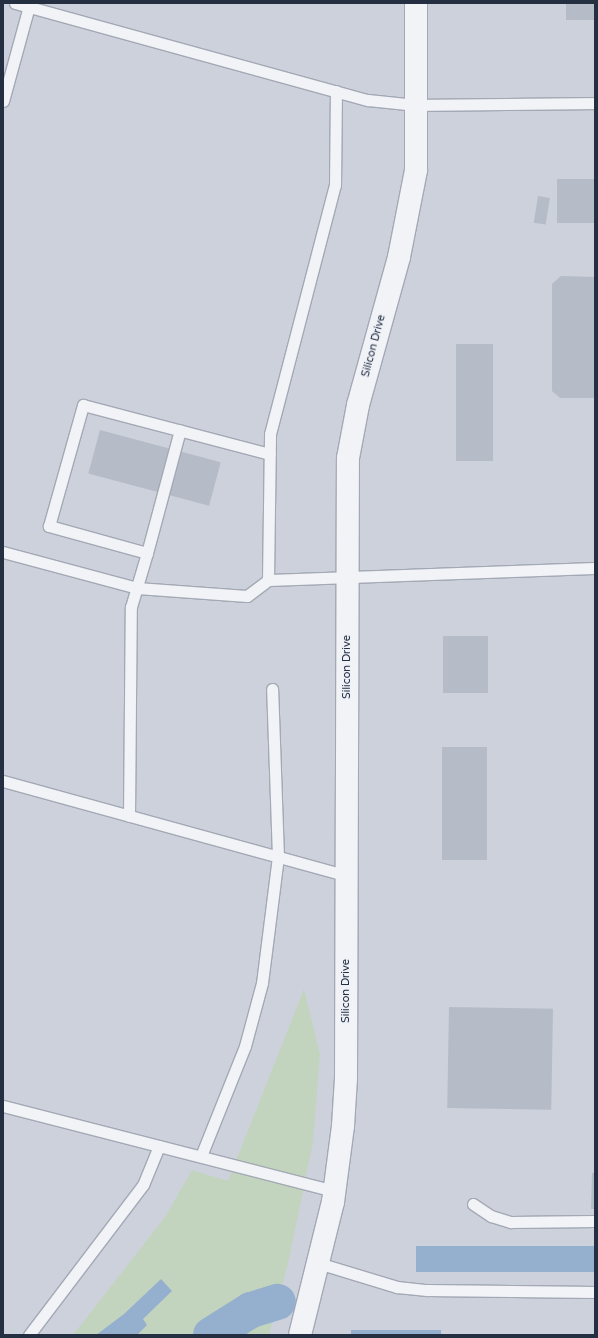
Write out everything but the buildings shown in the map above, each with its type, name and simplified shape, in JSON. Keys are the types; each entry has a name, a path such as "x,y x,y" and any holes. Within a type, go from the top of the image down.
{"street":[{"name":"Silicon Drive","path":"300,1335 334,1191 343,1126 346,1078 348,458 358,405 399,257 416,170 416,3"}],"lane":[{"path":"15,3 368,100 416,105 595,103"},
{"path":"3,101 29,6"},
{"path":"268,580 270,434 335,185 336,91"},
{"path":"147,553 50,526 83,405 270,454"},
{"path":"129,816 131,607 180,430"},
{"path":"3,552 137,588 247,596 268,580 595,568"},
{"path":"201,1156 245,1046 262,983 278,857 272,689"},
{"path":"3,781 347,876"},
{"path":"3,1106 334,1191"},
{"path":"29,1335 144,1185 159,1146"},
{"path":"473,1204 491,1216 511,1222 595,1221"},
{"path":"318,1263 397,1287 427,1290 595,1292"}],"shaded area":[{"path":"3,3 595,3 595,1335 3,1335"}],"green space":[{"path":"304,989 320,1054 313,1142 288,1264 269,1335 73,1335 165,1217 192,1170 228,1181"}],"water":[{"path":"416,1246 595,1246 595,1272 416,1272"},
{"path":"161,1279 172,1291 143,1319 147,1325 137,1335 96,1335 124,1314"},
{"path":"351,1330 441,1330 441,1335 351,1335"}],"waterway":[{"path":"211,1335 251,1310 278,1302"}]}
